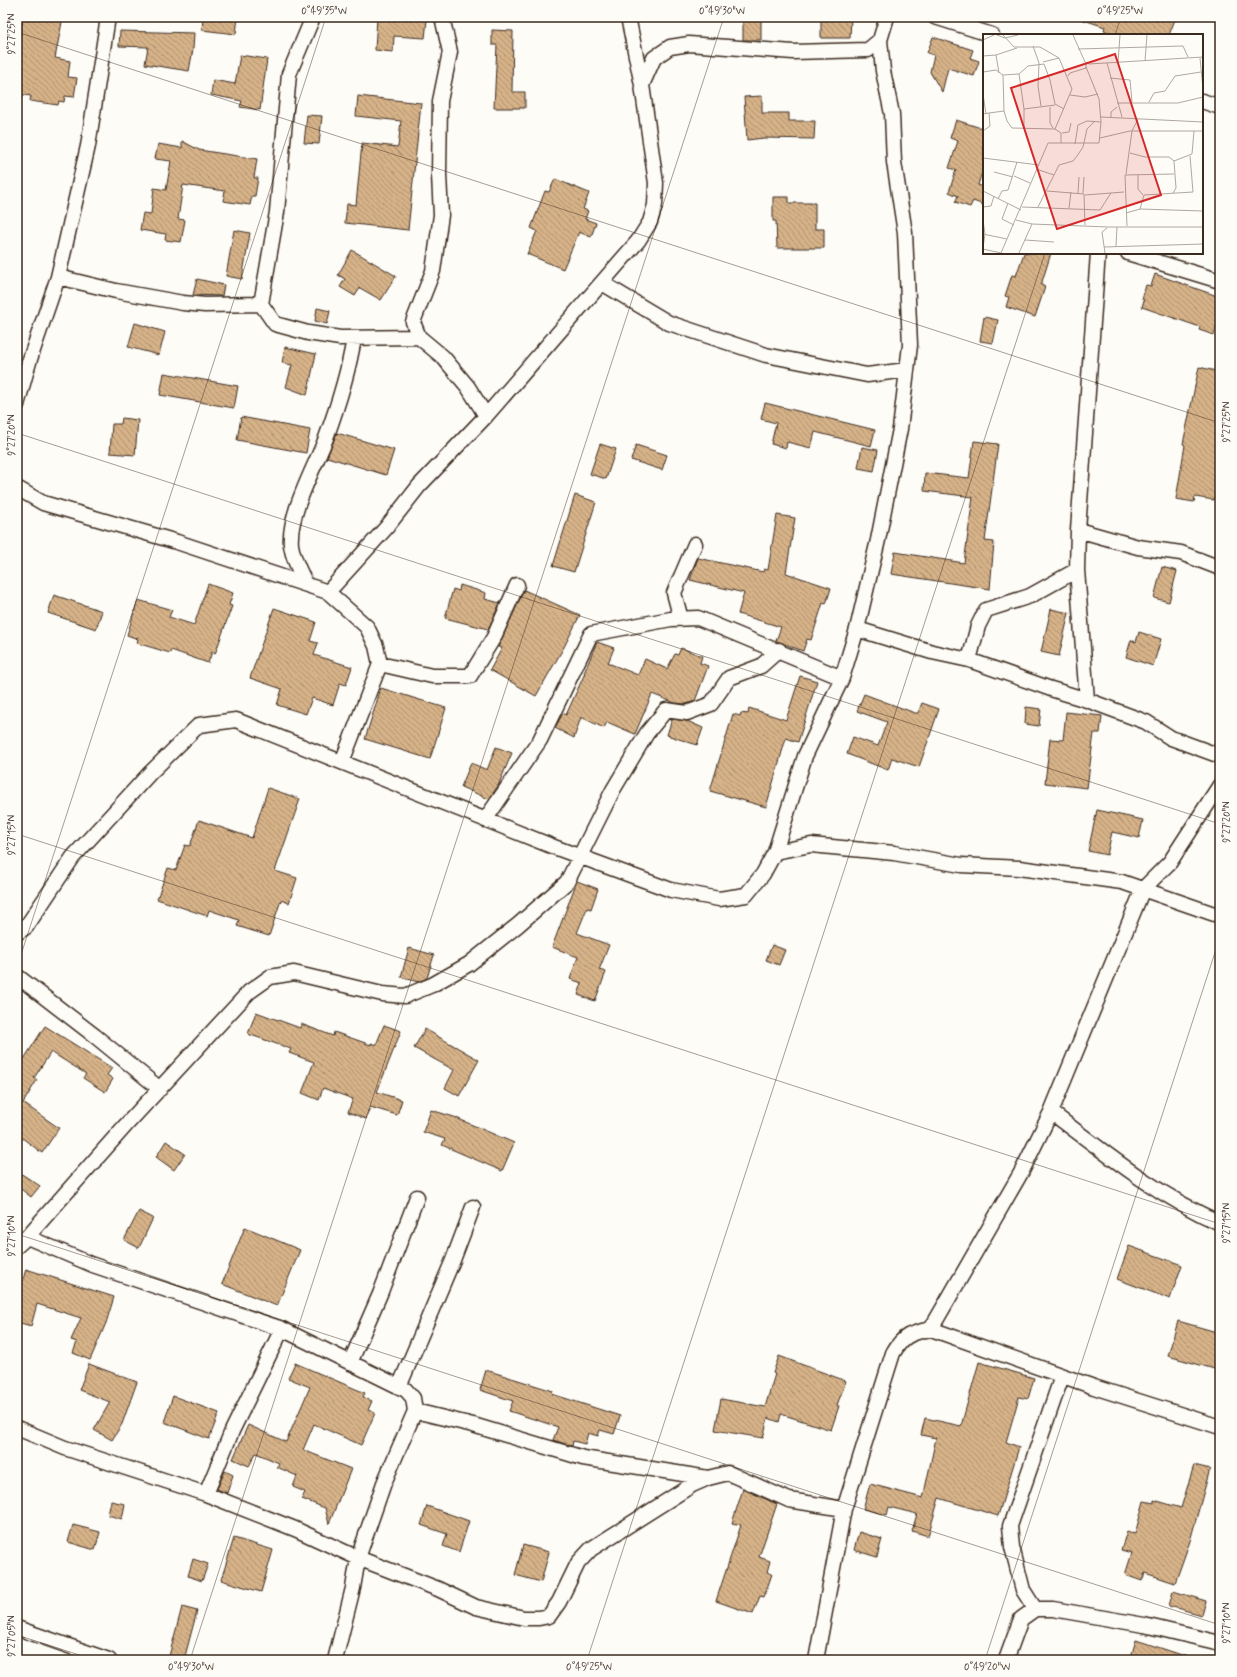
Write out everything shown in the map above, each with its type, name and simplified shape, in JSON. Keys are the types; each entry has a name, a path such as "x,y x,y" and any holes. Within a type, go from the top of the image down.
{"street":[{"path":"17,405 29,362 58,277 88,146 108,17"},
{"path":"313,17 289,74 277,212 261,304 275,324 308,333 340,338 419,337"},
{"path":"442,17 450,52 440,101 439,175 441,215 433,271 413,322 419,337 443,357 468,387 486,416"},
{"path":"328,592 386,528 419,486 486,416 602,283 638,241 650,222 655,205 656,184 642,85 628,17"},
{"path":"20,927 73,857 150,773 199,725 236,720 485,820 671,890 719,900 746,895 763,874 775,852 805,756 842,678 857,629 878,540 900,429 910,345 906,234 894,162 892,114 883,71 880,40 887,17"},
{"path":"935,17 989,34"},
{"path":"642,85 654,58 670,47 689,44 793,52 868,50 880,40"},
{"path":"1203,101 1220,107"},
{"path":"1086,700 1076,570 1098,254"},
{"path":"1131,254 1220,281"},
{"path":"58,277 116,291 183,303 206,305 261,304"},
{"path":"602,283 669,323 766,355 867,375 907,370"},
{"path":"306,584 296,563 291,544 294,514 327,436 350,362 354,338"},
{"path":"17,488 42,503 177,542 328,592 367,627 376,646 380,664 342,762"},
{"path":"1078,530 1138,547 1181,553 1220,568"},
{"path":"681,619 674,593 695,544"},
{"path":"969,660 978,626 986,610 1030,596 1076,570"},
{"path":"380,664 432,676 470,676 494,637 517,585"},
{"path":"485,820 540,740 591,634 681,619 698,618 779,650 842,678"},
{"path":"857,629 932,652 969,660 1086,700 1146,722 1170,738 1220,756"},
{"path":"335,1660 358,1558 384,1482 415,1410 413,1398 406,1390 282,1328 22,1241 249,992 270,978 280,974 294,973 392,996 405,996 432,985 470,964 518,925 567,882 613,790 647,733 666,710 687,713 711,704 729,678 760,666 779,650"},
{"path":"931,1329 1022,1171 1051,1112 1143,889 1170,862 1220,785"},
{"path":"775,852 811,845 894,852 961,864 1019,868 1122,882 1220,916"},
{"path":"17,976 95,1036 160,1089"},
{"path":"1051,1112 1130,1171 1193,1211 1220,1223"},
{"path":"350,1363 417,1197"},
{"path":"400,1387 453,1260 472,1207"},
{"path":"206,1494 232,1431 282,1328"},
{"path":"816,1660 844,1509 893,1353 900,1341 913,1332 931,1329 1062,1376 1220,1427"},
{"path":"1035,1609 1023,1590 1012,1547 1010,1526 1062,1376"},
{"path":"415,1410 473,1425 583,1458 708,1478"},
{"path":"17,1428 65,1448 206,1494 295,1529 358,1558 438,1589 476,1607 524,1618 539,1618 548,1616 559,1602 578,1563 591,1549 692,1485 708,1478 728,1473 789,1500 844,1509"},
{"path":"1006,1660 1021,1619 1035,1609 1053,1609 1144,1625 1220,1643"},
{"path":"17,1628 109,1660"}],"building":[{"path":"23,17 63,17 55,58 70,61 68,77 77,78 74,97 65,96 64,102 59,101 58,105 30,101 31,96 18,94 20,78 17,77 17,54"},
{"path":"203,17 238,17 236,34 202,30"},
{"path":"377,17 427,20 425,38 394,36 393,52 375,50"},
{"path":"743,17 761,17 761,40 743,40"},
{"path":"821,17 851,17 850,38 821,38"},
{"path":"1081,17 1176,17 1169,34 1114,34 1104,30 1105,27 1081,19"},
{"path":"492,30 513,31 512,92 525,92 525,108 494,108 497,45 492,45"},
{"path":"120,31 194,33 189,71 145,64 148,47 119,46"},
{"path":"933,37 973,50 970,58 979,61 974,76 948,68 942,92 930,72 934,55 927,53"},
{"path":"240,55 267,59 260,110 240,107 242,101 211,95 213,80 235,84"},
{"path":"358,96 421,103 408,230 345,223 347,204 356,205 362,143 398,147 401,121 356,116"},
{"path":"762,96 762,113 789,113 789,121 815,121 814,139 764,138 747,140 744,97"},
{"path":"307,115 322,116 319,144 304,143"},
{"path":"956,120 983,129 983,169 978,185 983,187 983,205 973,201 970,207 955,202 958,196 949,192 956,170 949,168 958,141 950,138"},
{"path":"182,141 199,150 257,159 254,178 258,178 255,196 252,196 250,205 223,201 225,191 183,185 178,219 185,220 181,242 165,240 166,234 140,230 143,213 151,214 154,188 166,190 171,161 155,159 158,144 182,148"},
{"path":"555,179 589,193 583,209 588,211 585,219 596,223 591,237 579,232 563,269 527,254 537,231 531,228 545,191 549,192"},
{"path":"773,197 789,197 789,203 815,203 815,229 824,229 824,248 777,248 776,221 773,221"},
{"path":"234,230 250,233 242,279 226,276"},
{"path":"352,250 396,276 381,300 360,288 355,296 340,287 345,279 338,275"},
{"path":"1024,254 1051,254 1041,285 1045,287 1035,317 1006,307 1009,297 1005,296 1012,275 1016,276"},
{"path":"1155,274 1220,297 1220,315 1214,335 1199,330 1200,327 1142,307 1144,300 1142,299 1146,285 1151,286"},
{"path":"197,279 224,285 222,296 193,295"},
{"path":"317,308 330,311 327,324 315,321"},
{"path":"984,317 998,320 993,343 980,341"},
{"path":"135,323 165,332 159,355 128,347"},
{"path":"285,347 316,354 307,395 286,387 292,365 282,363"},
{"path":"1199,367 1220,372 1220,464 1214,500 1195,497 1194,502 1176,499 1185,445 1183,444"},
{"path":"164,373 238,386 234,408 160,395"},
{"path":"765,403 875,430 871,446 815,432 811,448 787,442 786,448 771,444 776,423 761,419"},
{"path":"241,417 310,430 306,453 237,440"},
{"path":"122,418 138,420 135,455 110,453 112,424 121,424"},
{"path":"337,433 394,450 386,475 327,457"},
{"path":"974,441 998,444 985,541 994,542 990,589 891,574 895,552 964,563 973,497 924,491 925,473 969,478"},
{"path":"600,444 616,449 606,479 590,474"},
{"path":"636,445 667,455 662,470 631,460"},
{"path":"862,447 878,450 874,471 858,468"},
{"path":"575,495 596,502 574,572 553,566"},
{"path":"777,515 795,518 786,573 831,588 826,604 823,603 811,640 807,639 803,651 776,641 781,627 738,614 744,593 690,580 698,558 763,572 764,569 768,570"},
{"path":"1162,567 1177,571 1169,602 1154,598"},
{"path":"208,584 233,593 229,605 232,606 215,654 212,652 208,663 171,650 170,653 137,643 138,639 127,635 138,600 172,610 169,617 194,625"},
{"path":"460,585 486,593 485,599 500,603 488,629 445,618 453,589 459,591"},
{"path":"524,590 580,615 564,647 536,696 490,670 502,648 498,647"},
{"path":"54,595 102,611 96,629 48,613"},
{"path":"274,608 316,622 310,641 318,643 314,655 352,667 346,685 340,683 333,705 312,698 306,714 277,705 282,689 250,678"},
{"path":"1051,609 1069,613 1059,656 1041,652"},
{"path":"1139,632 1161,639 1153,666 1126,657 1131,640 1136,642"},
{"path":"597,642 614,648 608,663 638,675 645,659 667,669 675,654 678,655 681,648 702,656 700,663 708,666 695,701 686,704 675,703 652,694 635,734 607,722 604,728 581,717 574,738 555,728 563,713 566,715"},
{"path":"800,676 817,681 798,742 786,738 766,807 710,791 733,714 740,716 741,713 748,714 749,708 786,720"},
{"path":"381,688 446,708 430,759 365,739"},
{"path":"864,694 915,713 918,713 922,703 939,709 919,767 892,758 888,770 847,754 853,737 878,746 887,722 857,711"},
{"path":"1026,707 1041,709 1039,726 1025,724"},
{"path":"1066,712 1102,716 1100,733 1094,733 1087,788 1045,783 1050,739 1063,740"},
{"path":"672,719 687,721 703,728 697,745 667,735"},
{"path":"496,747 512,753 498,786 489,799 461,787 471,763 487,770"},
{"path":"268,788 300,799 275,871 297,878 289,903 281,900 269,936 237,926 239,920 209,910 207,916 157,899 168,868 176,870 185,845 190,846 199,820 252,838"},
{"path":"1097,810 1143,820 1139,838 1112,832 1107,855 1088,851"},
{"path":"577,881 598,889 591,909 587,908 577,933 609,945 599,970 606,972 595,1001 578,995 582,983 570,979 578,957 552,947"},
{"path":"772,945 785,950 779,965 766,960"},
{"path":"409,948 434,955 427,978 418,982 401,977"},
{"path":"256,1012 300,1028 301,1024 333,1036 334,1032 371,1045 371,1043 376,1045 384,1025 401,1031 377,1092 402,1100 397,1115 370,1107 366,1119 348,1112 353,1099 323,1088 319,1100 302,1093 314,1062 289,1053 291,1049 248,1034"},
{"path":"45,1026 112,1068 107,1075 113,1079 105,1092 83,1078 86,1074 51,1052 34,1078 37,1080 23,1103 59,1128 42,1153 17,1134 17,1070"},
{"path":"425,1029 479,1060 459,1096 445,1088 454,1070 414,1048"},
{"path":"431,1110 454,1117 514,1143 502,1171 442,1145 445,1139 423,1132"},
{"path":"166,1141 185,1154 174,1170 156,1157"},
{"path":"17,1171 40,1186 31,1197 17,1186"},
{"path":"139,1211 153,1218 139,1248 124,1240"},
{"path":"245,1227 300,1250 277,1306 222,1284"},
{"path":"1129,1246 1182,1265 1170,1299 1117,1279"},
{"path":"26,1269 114,1297 106,1323 90,1360 73,1353 77,1342 71,1340 81,1318 37,1304 31,1326 17,1322 17,1282 22,1283"},
{"path":"1178,1321 1220,1333 1220,1362 1218,1370 1168,1356"},
{"path":"779,1356 846,1381 837,1405 839,1406 831,1430 781,1414 779,1422 768,1418 763,1438 715,1430 721,1399 765,1407 775,1374 773,1373"},
{"path":"979,1362 1034,1378 1028,1399 1019,1397 1006,1442 1019,1447 998,1516 939,1498 928,1536 912,1531 917,1514 889,1507 887,1515 863,1509 870,1484 923,1498 936,1438 921,1435 925,1418 961,1426"},
{"path":"295,1363 365,1393 363,1397 372,1401 368,1410 375,1413 361,1445 314,1424 303,1450 351,1469 329,1524 325,1508 302,1499 305,1492 293,1487 297,1476 277,1467 279,1463 256,1453 249,1466 233,1459 248,1425 286,1442 310,1387 288,1378"},
{"path":"89,1364 137,1382 122,1424 112,1440 94,1430 110,1402 79,1390"},
{"path":"486,1370 553,1391 552,1394 620,1416 614,1434 600,1430 598,1436 588,1433 585,1444 573,1441 572,1446 553,1440 558,1427 509,1411 513,1401 480,1390"},
{"path":"173,1396 219,1413 209,1439 164,1422"},
{"path":"1194,1465 1210,1469 1190,1541 1175,1583 1145,1573 1142,1581 1125,1575 1132,1553 1121,1550 1127,1531 1135,1534 1144,1501 1154,1503 1154,1500 1181,1508"},
{"path":"225,1471 233,1475 227,1493 217,1489"},
{"path":"743,1489 777,1504 759,1557 770,1561 767,1572 772,1574 764,1597 760,1596 753,1614 716,1601 741,1525 732,1523"},
{"path":"111,1501 125,1504 122,1519 108,1515"},
{"path":"427,1506 469,1521 459,1552 443,1546 447,1534 421,1525"},
{"path":"73,1525 100,1532 95,1550 68,1542"},
{"path":"859,1532 882,1539 877,1557 854,1550"},
{"path":"234,1538 273,1550 261,1592 221,1580"},
{"path":"523,1545 549,1552 541,1582 515,1575"},
{"path":"193,1559 208,1564 202,1581 188,1576"},
{"path":"1173,1591 1206,1601 1202,1615 1169,1606"},
{"path":"182,1607 197,1611 184,1660 168,1660"},
{"path":"1136,1640 1188,1657 1188,1660 1130,1660"}]}
